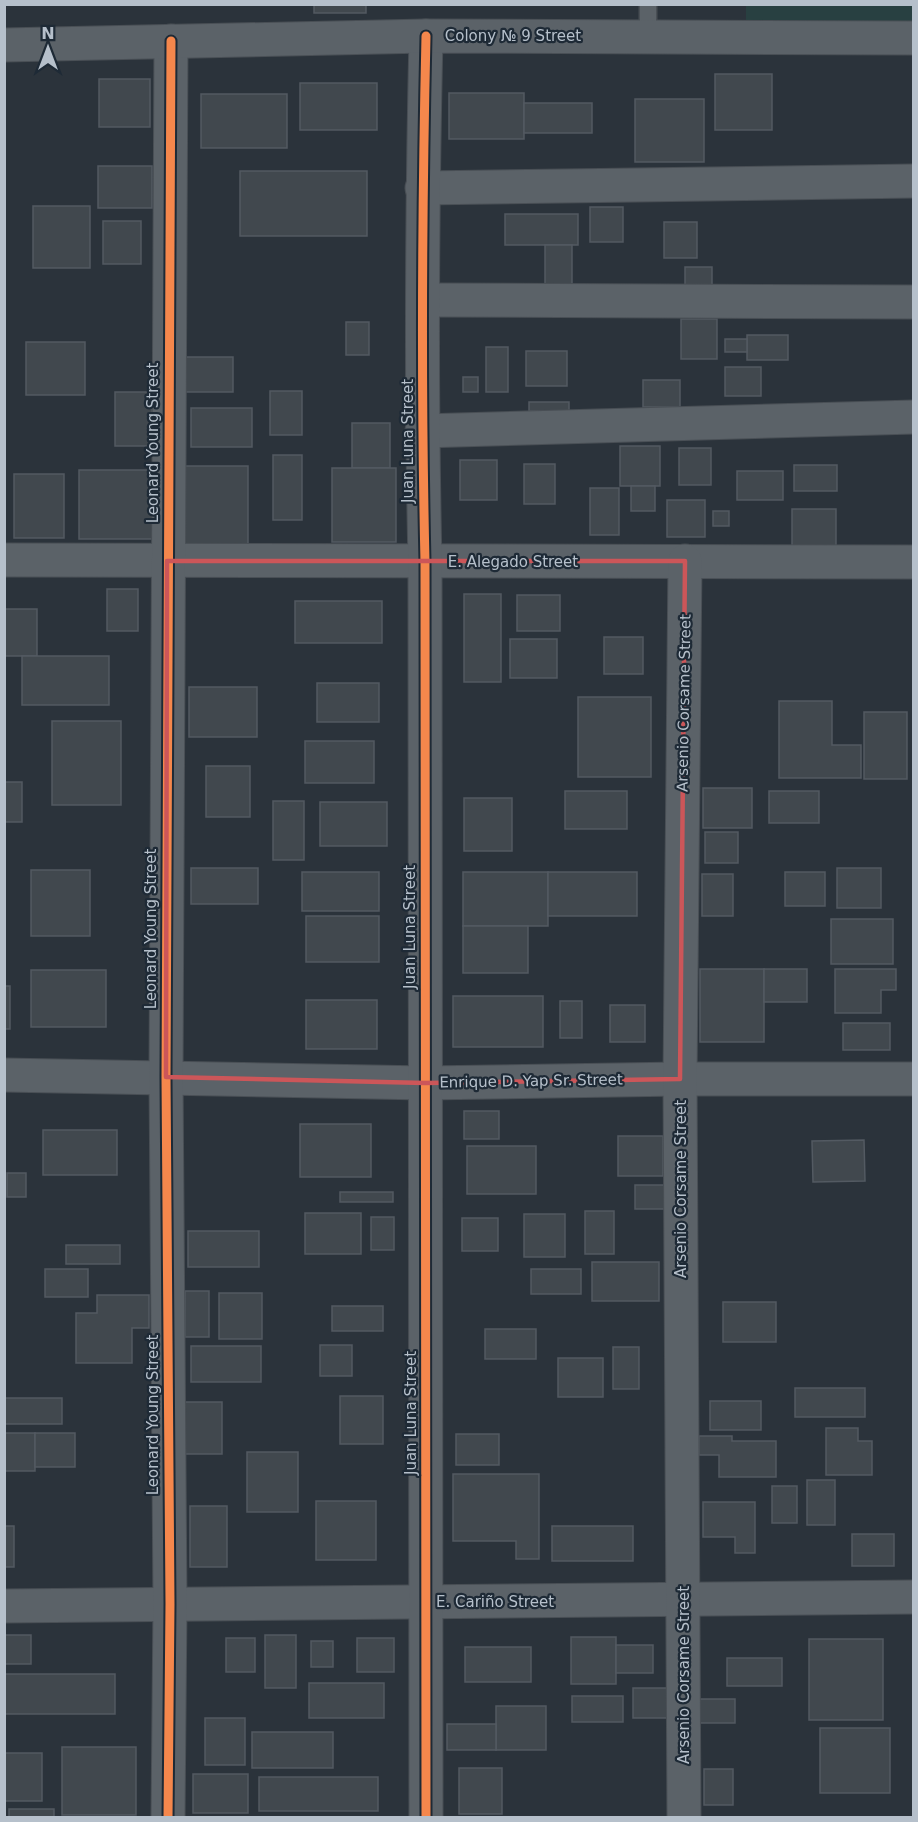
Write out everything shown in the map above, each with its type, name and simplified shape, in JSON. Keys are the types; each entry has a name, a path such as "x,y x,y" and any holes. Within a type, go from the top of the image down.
{"street":[{"name":"Colony № 9 Street","path":"4,45 426,36 648,20 914,38"},
{"name":"Juan Luna Street","path":"426,36 422,188 424,300 422,431 425,562 426,1818"},
{"name":"Leonard Young Street","path":"168,1818 170,1604 166,1077 171,41"},
{"path":"422,188 914,181"},
{"path":"424,300 914,302"},
{"path":"422,431 914,417"},
{"name":"E. Alegado Street","path":"4,560 914,562"},
{"name":"Arsenio Corsame Street","path":"684,1818 681,1079 686,561"},
{"name":"Enrique D. Yap Sr. Street","path":"4,1075 425,1083 681,1079 914,1079"},
{"name":"E. Cariño Street","path":"4,1606 914,1597"}],"highlighted area":[{"path":"167,561 685,561 680,1079 425,1083 166,1077"}],"green space":[{"path":"746,5 913,5 913,29 746,29"}],"building":[{"path":"314,4 366,4 366,13 314,13"},
{"path":"715,74 772,74 772,130 715,130"},
{"path":"99,79 150,79 150,127 99,127"},
{"path":"300,83 377,83 377,130 300,130"},
{"path":"449,93 524,93 524,139 449,139"},
{"path":"201,94 287,94 287,148 201,148"},
{"path":"635,99 704,99 704,162 635,162"},
{"path":"524,103 592,103 592,133 524,133"},
{"path":"98,166 152,166 152,208 98,208"},
{"path":"240,171 367,171 367,236 240,236"},
{"path":"33,206 90,206 90,268 33,268"},
{"path":"590,207 623,207 623,242 590,242"},
{"path":"505,214 578,214 578,245 505,245"},
{"path":"103,221 141,221 141,264 103,264"},
{"path":"664,222 697,222 697,258 664,258"},
{"path":"545,245 572,245 572,285 545,285"},
{"path":"685,267 712,267 712,290 685,290"},
{"path":"681,319 717,319 717,359 681,359"},
{"path":"346,322 369,322 369,355 346,355"},
{"path":"747,335 788,335 788,360 747,360"},
{"path":"725,339 747,339 747,352 725,352"},
{"path":"26,342 85,342 85,395 26,395"},
{"path":"486,347 508,347 508,392 486,392"},
{"path":"526,351 567,351 567,386 526,386"},
{"path":"181,357 233,357 233,392 181,392"},
{"path":"725,367 761,367 761,396 725,396"},
{"path":"463,377 478,377 478,392 463,392"},
{"path":"643,380 680,380 680,407 643,407"},
{"path":"270,391 302,391 302,435 270,435"},
{"path":"115,392 152,392 152,446 115,446"},
{"path":"529,402 569,402 569,411 529,411"},
{"path":"191,408 252,408 252,447 191,447"},
{"path":"352,423 390,423 390,468 352,468"},
{"path":"620,446 660,446 660,486 620,486"},
{"path":"679,448 711,448 711,485 679,485"},
{"path":"273,455 302,455 302,520 273,520"},
{"path":"460,460 497,460 497,500 460,500"},
{"path":"524,464 555,464 555,504 524,504"},
{"path":"794,465 837,465 837,491 794,491"},
{"path":"179,466 248,466 248,546 179,546"},
{"path":"332,468 396,468 396,542 332,542"},
{"path":"79,470 154,470 154,539 79,539"},
{"path":"737,471 783,471 783,500 737,500"},
{"path":"14,474 64,474 64,538 14,538"},
{"path":"631,486 655,486 655,511 631,511"},
{"path":"590,488 619,488 619,535 590,535"},
{"path":"667,500 705,500 705,537 667,537"},
{"path":"792,509 836,509 836,550 792,550"},
{"path":"713,511 729,511 729,526 713,526"},
{"path":"107,589 138,589 138,631 107,631"},
{"path":"464,594 501,594 501,682 464,682"},
{"path":"517,595 560,595 560,631 517,631"},
{"path":"295,601 382,601 382,643 295,643"},
{"path":"4,609 37,609 37,656 4,656"},
{"path":"604,637 643,637 643,674 604,674"},
{"path":"510,639 557,639 557,678 510,678"},
{"path":"22,656 109,656 109,705 22,705"},
{"path":"317,683 379,683 379,722 317,722"},
{"path":"189,687 257,687 257,737 189,737"},
{"path":"578,697 651,697 651,777 578,777"},
{"path":"779,701 832,701 832,745 861,745 861,778 779,778"},
{"path":"864,712 907,712 907,779 864,779"},
{"path":"52,721 121,721 121,805 52,805"},
{"path":"305,741 374,741 374,783 305,783"},
{"path":"206,766 250,766 250,817 206,817"},
{"path":"4,782 22,782 22,822 4,822"},
{"path":"703,788 752,788 752,828 703,828"},
{"path":"565,791 627,791 627,829 565,829"},
{"path":"769,791 819,791 819,823 769,823"},
{"path":"464,798 512,798 512,851 464,851"},
{"path":"273,801 304,801 304,860 273,860"},
{"path":"320,802 387,802 387,846 320,846"},
{"path":"705,832 738,832 738,863 705,863"},
{"path":"191,868 258,868 258,904 191,904"},
{"path":"837,868 881,868 881,908 837,908"},
{"path":"31,870 90,870 90,936 31,936"},
{"path":"302,872 379,872 379,911 302,911"},
{"path":"463,872 548,872 548,926 463,926"},
{"path":"548,872 637,872 637,916 548,916"},
{"path":"785,872 825,872 825,906 785,906"},
{"path":"702,874 733,874 733,916 702,916"},
{"path":"306,916 379,916 379,962 306,962"},
{"path":"831,919 893,919 893,964 831,964"},
{"path":"463,926 528,926 528,973 463,973"},
{"path":"700,969 764,969 764,1042 700,1042"},
{"path":"764,969 807,969 807,1002 764,1002"},
{"path":"835,969 896,969 896,990 881,990 881,1013 835,1013"},
{"path":"31,970 106,970 106,1027 31,1027"},
{"path":"4,986 10,986 10,1029 4,1029"},
{"path":"453,996 543,996 543,1047 453,1047"},
{"path":"306,1000 377,1000 377,1049 306,1049"},
{"path":"560,1001 582,1001 582,1038 560,1038"},
{"path":"610,1005 645,1005 645,1042 610,1042"},
{"path":"843,1023 890,1023 890,1050 843,1050"},
{"path":"464,1111 499,1111 499,1139 464,1139"},
{"path":"300,1124 371,1124 371,1177 300,1177"},
{"path":"43,1130 117,1130 117,1175 43,1175"},
{"path":"618,1136 663,1136 663,1176 618,1176"},
{"path":"864,1140 865,1181 813,1182 812,1141"},
{"path":"467,1146 536,1146 536,1194 467,1194"},
{"path":"7,1173 26,1173 26,1197 7,1197"},
{"path":"635,1185 665,1185 665,1209 635,1209"},
{"path":"340,1192 393,1192 393,1202 340,1202"},
{"path":"585,1211 614,1211 614,1254 585,1254"},
{"path":"305,1213 361,1213 361,1254 305,1254"},
{"path":"524,1214 565,1214 565,1257 524,1257"},
{"path":"371,1217 394,1217 394,1250 371,1250"},
{"path":"462,1218 498,1218 498,1251 462,1251"},
{"path":"188,1231 259,1231 259,1267 188,1267"},
{"path":"66,1245 120,1245 120,1264 66,1264"},
{"path":"592,1262 659,1262 659,1301 592,1301"},
{"path":"45,1269 88,1269 88,1297 45,1297"},
{"path":"531,1269 581,1269 581,1294 531,1294"},
{"path":"185,1291 209,1291 209,1337 185,1337"},
{"path":"219,1293 262,1293 262,1339 219,1339"},
{"path":"97,1295 149,1295 149,1328 132,1328 132,1363 76,1363 76,1313 97,1313"},
{"path":"723,1302 776,1302 776,1342 723,1342"},
{"path":"332,1306 383,1306 383,1331 332,1331"},
{"path":"485,1329 536,1329 536,1359 485,1359"},
{"path":"320,1345 352,1345 352,1376 320,1376"},
{"path":"191,1346 261,1346 261,1382 191,1382"},
{"path":"613,1347 639,1347 639,1389 613,1389"},
{"path":"558,1358 603,1358 603,1397 558,1397"},
{"path":"795,1388 865,1388 865,1417 795,1417"},
{"path":"340,1396 383,1396 383,1444 340,1444"},
{"path":"4,1398 62,1398 62,1424 4,1424"},
{"path":"710,1401 761,1401 761,1430 710,1430"},
{"path":"185,1402 222,1402 222,1454 185,1454"},
{"path":"826,1428 858,1428 858,1441 872,1441 872,1475 826,1475"},
{"path":"4,1433 35,1433 35,1471 4,1471"},
{"path":"35,1433 75,1433 75,1467 35,1467"},
{"path":"456,1434 499,1434 499,1465 456,1465"},
{"path":"699,1436 732,1436 732,1441 776,1441 776,1477 719,1477 719,1455 699,1455"},
{"path":"247,1452 298,1452 298,1512 247,1512"},
{"path":"453,1474 539,1474 539,1559 516,1559 516,1541 453,1541"},
{"path":"807,1480 835,1480 835,1525 807,1525"},
{"path":"772,1486 797,1486 797,1523 772,1523"},
{"path":"316,1501 376,1501 376,1560 316,1560"},
{"path":"703,1502 755,1502 755,1553 735,1553 735,1537 703,1537"},
{"path":"190,1506 227,1506 227,1567 190,1567"},
{"path":"4,1526 14,1526 14,1567 4,1567"},
{"path":"552,1526 633,1526 633,1561 552,1561"},
{"path":"852,1534 894,1534 894,1566 852,1566"},
{"path":"4,1635 31,1635 31,1664 4,1664"},
{"path":"265,1635 296,1635 296,1688 265,1688"},
{"path":"571,1637 616,1637 616,1684 571,1684"},
{"path":"226,1638 255,1638 255,1672 226,1672"},
{"path":"357,1638 394,1638 394,1672 357,1672"},
{"path":"809,1639 883,1639 883,1720 809,1720"},
{"path":"311,1641 333,1641 333,1667 311,1667"},
{"path":"616,1645 653,1645 653,1673 616,1673"},
{"path":"465,1647 531,1647 531,1682 465,1682"},
{"path":"727,1658 782,1658 782,1686 727,1686"},
{"path":"4,1674 115,1674 115,1714 4,1714"},
{"path":"309,1683 384,1683 384,1718 309,1718"},
{"path":"633,1688 667,1688 667,1718 633,1718"},
{"path":"572,1696 623,1696 623,1722 572,1722"},
{"path":"698,1699 735,1699 735,1723 698,1723"},
{"path":"496,1706 546,1706 546,1750 496,1750"},
{"path":"205,1718 245,1718 245,1765 205,1765"},
{"path":"447,1724 496,1724 496,1750 447,1750"},
{"path":"820,1728 890,1728 890,1793 820,1793"},
{"path":"252,1732 333,1732 333,1768 252,1768"},
{"path":"62,1747 136,1747 136,1815 62,1815"},
{"path":"4,1753 42,1753 42,1801 4,1801"},
{"path":"459,1768 502,1768 502,1814 459,1814"},
{"path":"704,1769 733,1769 733,1805 704,1805"},
{"path":"193,1774 248,1774 248,1813 193,1813"},
{"path":"259,1777 378,1777 378,1811 259,1811"},
{"path":"9,1809 54,1809 54,1818 9,1818"}],"cycle path":[{"path":"426,36 422,299 425,562 426,1818"},
{"path":"168,1818 170,1604 166,1077 171,41"}]}
